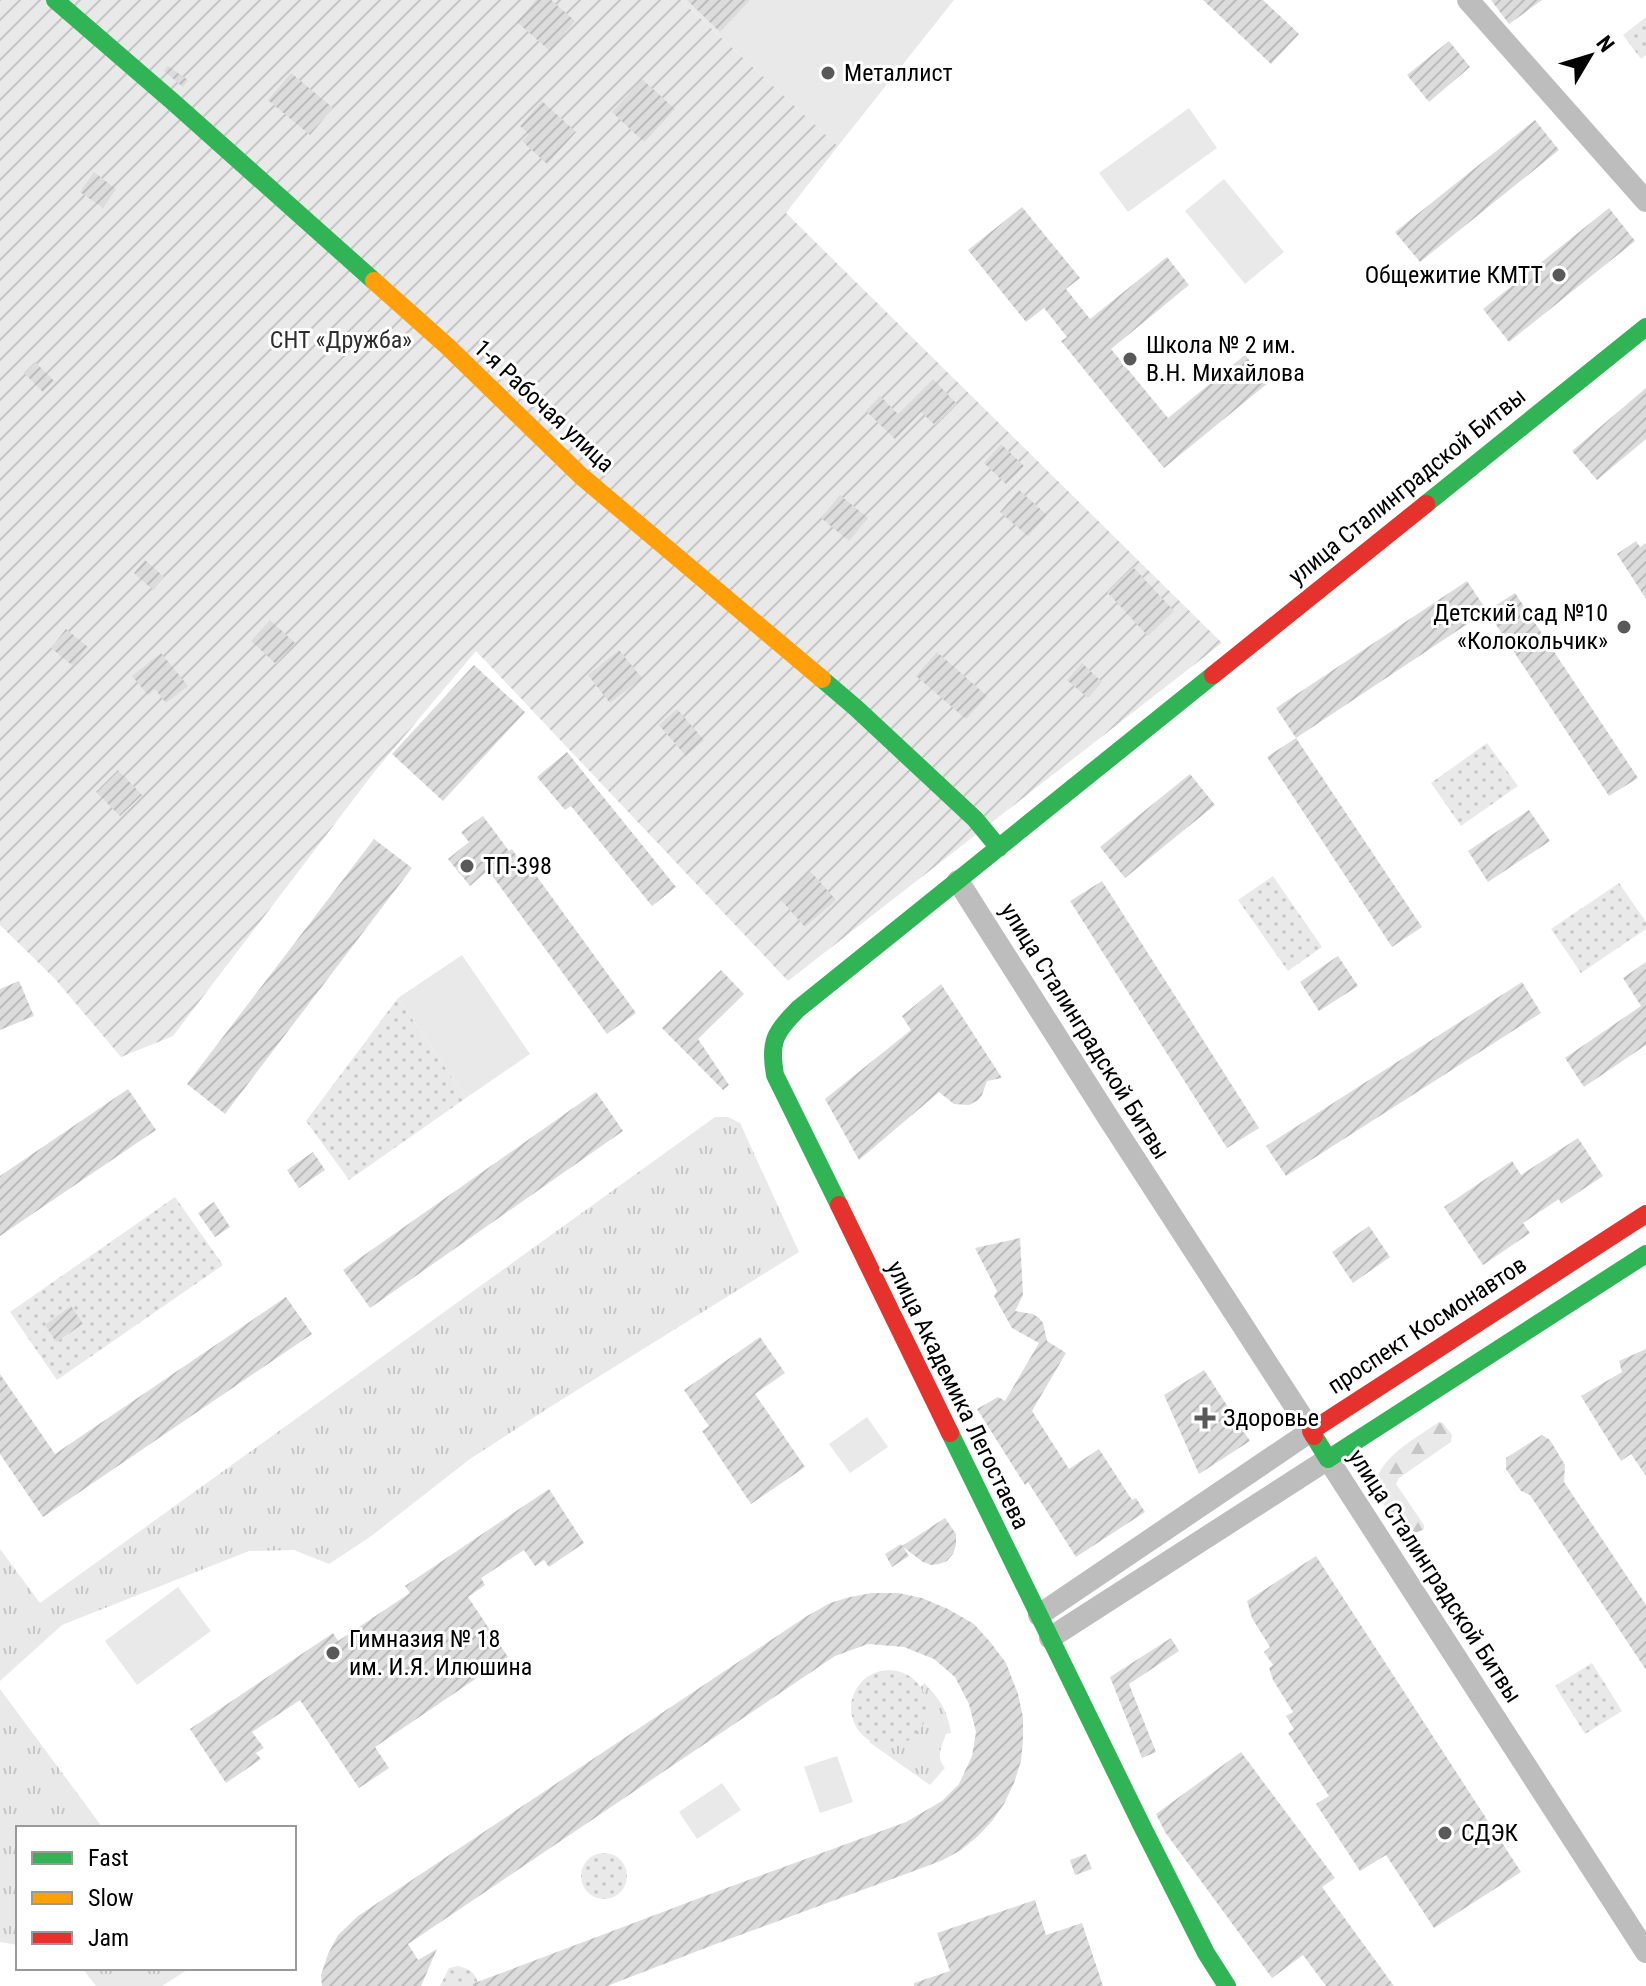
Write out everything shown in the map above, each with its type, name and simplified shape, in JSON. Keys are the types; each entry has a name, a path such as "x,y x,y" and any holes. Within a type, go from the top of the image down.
{"street":[{"name":"1-я Рабочая улица","path":"55,0 447,346 581,476 856,708 975,819 999,848"},
{"path":"1468,0 1646,201"},
{"name":"улица Сталинградской Битвы","path":"1646,327 958,881 1646,1952"},
{"name":"улица Академика Легостаева","path":"958,881 782,1025 772,1039 771,1057 775,1075 1206,1953 1227,1986"},
{"name":"проспект Космонавтов","path":"1039,1615 1311,1431 1646,1214"},
{"path":"1050,1638 1646,1254"}],"green space":[{"name":"СНТ «Дружба»","path":"0,0 681,0 838,146 786,213 1222,643 788,981 476,651 375,771 173,1036 121,1057 55,979 0,925"},
{"name":"Металлист","path":"681,0 954,0 838,146"},
{"path":"1646,17 1646,55 1641,59 1623,35"},
{"path":"1189,108 1217,148 1128,212 1099,173"},
{"path":"1224,179 1284,252 1245,284 1185,211"},
{"path":"1487,743 1518,786 1461,826 1431,783"},
{"path":"1273,876 1322,947 1288,971 1238,900"},
{"path":"1619,883 1646,922 1646,929 1581,973 1551,929"},
{"path":"462,955 530,1054 466,1098 398,998"},
{"path":"398,998 466,1098 349,1180 306,1121"},
{"path":"715,1117 728,1117 740,1123 799,1252 470,1459 370,1537 329,1564 294,1550 249,1551 62,1625 0,1681 0,1549 40,1603"},
{"path":"175,1197 223,1265 57,1380 10,1312"},
{"path":"867,1417 888,1447 850,1473 829,1444"},
{"path":"1439,1422 1452,1435 1451,1442 1399,1478 1396,1484 1424,1525 1424,1529 1416,1532 1408,1531 1394,1521 1374,1489 1377,1478 1390,1458"},
{"path":"178,1587 211,1631 137,1685 105,1641"},
{"path":"1592,1663 1622,1711 1585,1734 1555,1686"},
{"path":"889,1670 903,1673 916,1681 924,1694 927,1708 924,1722 916,1735 903,1743 889,1746 875,1743 862,1735 854,1722 851,1708 854,1694 862,1681 875,1673"},
{"path":"924,1683 942,1706 951,1733 946,1734 940,1751 940,1760 945,1768 930,1785 869,1742 875,1743 924,1695 920,1688"},
{"path":"0,1689 102,1826 16,1826 16,1945 0,1942"},
{"path":"837,1756 853,1802 820,1813 804,1767"},
{"path":"722,1783 741,1810 697,1839 679,1812"},
{"path":"604,1853 620,1860 627,1876 620,1892 604,1899 588,1892 581,1876 588,1860"},
{"path":"458,1966 472,1972 478,1986 440,1986 449,1968"},
{"path":"84,1970 187,1970 162,1986 96,1986"}],"building":[{"path":"536,0 551,0 575,21 550,51 517,22"},
{"path":"687,0 750,0 720,32"},
{"path":"1203,0 1263,0 1299,34 1271,64"},
{"path":"1491,0 1542,0 1509,24"},
{"path":"1449,41 1470,67 1429,102 1407,75"},
{"path":"168,66 188,80 183,87 164,71"},
{"path":"291,73 333,108 310,135 268,100"},
{"path":"642,79 675,109 644,142 612,112"},
{"path":"542,101 576,132 547,164 522,141 529,134 520,126"},
{"path":"1535,120 1559,150 1420,262 1395,232"},
{"path":"94,172 116,189 103,208 80,192"},
{"path":"1022,207 1080,278 1066,289 1090,319 1167,257 1189,285 1111,349 1168,418 1245,355 1268,383 1164,468 1061,341 1067,337 1044,308 1026,322 968,250"},
{"name":"Общежитие КМТТ","path":"1609,208 1635,241 1509,342 1483,309"},
{"path":"35,362 54,381 43,392 24,373"},
{"path":"933,379 957,404 935,425 921,412 895,439 866,411 880,396 898,414"},
{"path":"1646,388 1646,439 1597,480 1572,451"},
{"path":"1001,444 1024,466 1006,484 984,463"},
{"path":"1019,490 1047,515 1028,536 1000,512"},
{"path":"840,495 868,518 849,541 821,518"},
{"path":"1636,541 1640,547 1646,543 1646,599 1617,554"},
{"path":"145,560 164,577 153,590 134,573"},
{"path":"1133,567 1174,611 1148,636 1107,592"},
{"path":"1467,581 1487,611 1296,738 1276,708"},
{"path":"1515,593 1638,778 1609,796 1487,611"},
{"path":"270,620 295,643 276,664 251,641"},
{"path":"66,629 88,647 73,666 51,648"},
{"path":"619,650 642,678 610,703 588,675"},
{"path":"937,652 987,696 966,719 916,676"},
{"path":"161,653 188,686 166,703 155,689 148,695 132,676"},
{"path":"1082,663 1102,682 1088,698 1067,680"},
{"path":"474,665 525,712 443,801 392,754"},
{"path":"677,709 704,740 686,756 659,725"},
{"path":"1296,738 1422,927 1392,947 1267,757"},
{"path":"567,752 676,887 652,906 571,806 565,810 537,777"},
{"path":"118,770 142,795 120,816 96,792"},
{"path":"1190,774 1215,805 1125,878 1100,847"},
{"path":"1529,810 1550,841 1488,882 1468,851"},
{"path":"483,816 523,866 527,863 636,1013 607,1034 488,870 470,886 448,859 469,842 461,832"},
{"path":"374,839 412,868 225,1114 187,1084"},
{"path":"810,871 836,900 805,927 780,899"},
{"path":"1102,881 1259,1128 1227,1148 1070,901"},
{"path":"1338,956 1358,986 1319,1011 1300,982"},
{"path":"1646,962 1646,1045 1584,1087 1565,1058 1641,1006 1623,978"},
{"path":"721,970 744,994 698,1039 729,1085 723,1090 662,1028"},
{"path":"19,981 34,1016 0,1030 0,989"},
{"path":"1522,982 1541,1013 1286,1176 1266,1146"},
{"path":"941,984 1002,1078 987,1081 982,1095 969,1105 954,1104 939,1092 859,1160 825,1099 911,1030 902,1016"},
{"path":"128,1089 156,1130 0,1236 0,1176"},
{"path":"596,1092 623,1131 370,1308 343,1270"},
{"path":"1578,1138 1603,1176 1561,1204 1559,1199 1523,1223 1530,1233 1483,1265 1444,1207 1512,1161 1521,1175"},
{"path":"313,1152 325,1170 299,1188 287,1170"},
{"path":"214,1202 230,1227 215,1237 198,1213"},
{"path":"1369,1226 1390,1257 1353,1283 1332,1252"},
{"path":"1020,1238 1023,1295 1015,1311 1039,1318 1047,1341 1066,1353 1032,1411 1069,1469 1099,1449 1132,1500 1136,1498 1145,1512 1076,1557 977,1409 998,1397 1005,1401 1039,1343 1012,1328 994,1296 997,1291 975,1248"},
{"path":"286,1297 312,1334 43,1517 0,1454 0,1374 55,1454"},
{"path":"71,1306 83,1324 56,1342 45,1325"},
{"path":"760,1337 785,1373 755,1394 805,1467 751,1504 702,1431 709,1426 684,1390"},
{"path":"1646,1349 1646,1476 1631,1454 1621,1461 1581,1396 1622,1372 1619,1361"},
{"name":"Здоровье","path":"1204,1370 1250,1441 1199,1474 1164,1395"},
{"path":"1542,1435 1550,1440 1565,1465 1564,1482 1646,1605 1646,1670 1530,1495 1521,1491 1506,1469 1506,1458"},
{"path":"549,1489 584,1543 549,1567 544,1560 535,1566 524,1550 481,1578 485,1585 468,1597 508,1657 375,1747 389,1768 359,1788 300,1700 252,1732 264,1748 256,1753 261,1759 226,1783 190,1729 333,1633 338,1641 410,1593 405,1586"},
{"path":"945,1518 956,1534 953,1554 947,1561 931,1565 903,1547 909,1556 892,1567 885,1554"},
{"path":"1316,1556 1521,1872 1434,1928 1386,1855 1360,1871 1316,1804 1329,1796 1288,1733 1294,1729 1286,1716 1293,1712 1273,1680 1269,1668 1273,1665 1264,1652 1270,1647 1252,1618 1247,1601"},
{"path":"872,1593 898,1593 922,1598 974,1624 1006,1663 1018,1694 1023,1717 1023,1741 1014,1783 992,1821 961,1850 943,1860 607,1986 472,1984 906,1822 942,1801 959,1784 972,1756 976,1732 969,1704 955,1677 934,1659 904,1647 868,1644 835,1656 408,1944 418,1960 437,1949 421,1986 322,1986 321,1975 328,1954 338,1935 358,1916 807,1616 830,1603"},
{"path":"1171,1638 1179,1651 1129,1684 1156,1752 1142,1758 1110,1677"},
{"path":"1241,1752 1335,1878 1322,1887 1394,1986 1326,1986 1303,1955 1272,1978 1165,1832 1156,1814"},
{"path":"1086,1854 1092,1869 1075,1875 1070,1860"},
{"path":"1035,1900 1046,1935 1082,1923 1103,1986 914,1986 914,1983 950,1971 937,1933"}],"traffic: fast":[{"path":"55,0 374,281"},
{"path":"1426,504 1646,327"},
{"path":"839,1205 775,1075 773,1054 779,1031 798,1009 1213,675"},
{"path":"822,679 975,819 999,848"},
{"path":"1314,1436 1328,1459 1646,1254"},
{"path":"950,1433 1142,1826 1206,1953 1227,1986"}],"traffic: slow":[{"path":"374,281 447,346 581,476 822,679"}],"traffic: jam":[{"path":"1213,675 1426,504"},
{"path":"839,1205 950,1433"},
{"path":"1314,1436 1311,1431 1646,1214"}],"place":[{"name":"Металлист","path":"828,73"},
{"name":"Общежитие КМТТ","path":"1559,275"},
{"name":"Школа № 2 им. В.Н. Михайлова","path":"1130,359"},
{"name":"Детский сад №10 «Колокольчик»","path":"1624,627"},
{"name":"ТП-398","path":"467,866"},
{"name":"Здоровье","path":"1205,1418"},
{"name":"Гимназия № 18 им. И.Я. Илюшина","path":"333,1653"},
{"name":"СДЭК","path":"1445,1833"}]}
